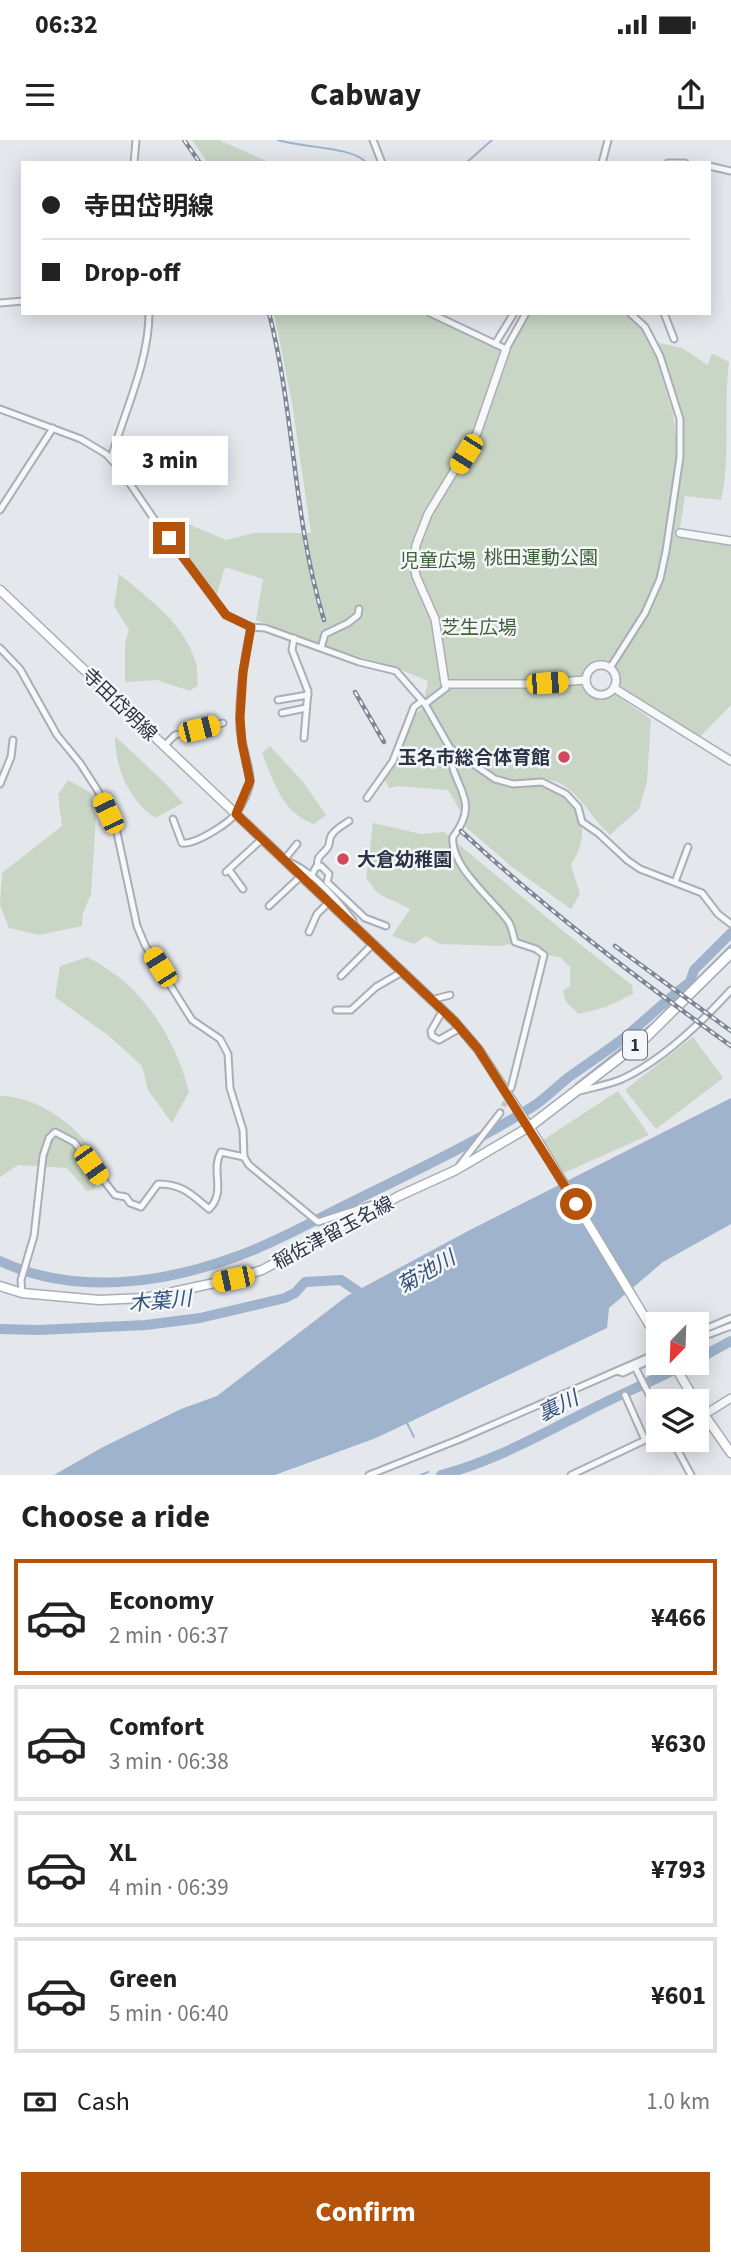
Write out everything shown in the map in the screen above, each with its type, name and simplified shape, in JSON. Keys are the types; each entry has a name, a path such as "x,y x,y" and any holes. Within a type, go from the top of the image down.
{"main road":[{"name":"寺田岱明線","path":"0,590 460,1028 478,1049 523,1117 646,1319"},
{"name":"1","path":"529,1127 645,1038 731,953"},
{"name":"稲佐津留玉名線","path":"0,1286 22,1293 99,1300 145,1298 233,1279 262,1270 399,1196 456,1170 529,1127"},
{"path":"709,1427 731,1453"}],"street":[{"path":"134,161 136,140"},
{"path":"373,140 382,161"},
{"path":"603,161 608,140"},
{"path":"711,166 731,171"},
{"path":"0,303 21,301"},
{"path":"111,460 144,356 149,315"},
{"path":"434,315 506,349"},
{"path":"495,344 513,315"},
{"path":"367,798 393,761 414,707 446,688 435,619 416,576 416,545 428,514 477,433 506,349 525,315"},
{"path":"610,668 645,613 660,579 680,457 680,419 660,356 645,327 632,315"},
{"path":"665,315 674,339"},
{"path":"0,409 94,446 111,460 226,615 251,627 265,628 359,662 396,671 424,702 450,748 495,779 513,784 542,782 566,794 578,807 582,822 605,839 616,852 640,869 702,892 718,914 731,924"},
{"path":"0,510 53,428"},
{"path":"680,533 731,541"},
{"path":"321,648 326,634 348,623 358,615 359,609"},
{"path":"173,819 182,843 190,844 236,814 250,781 240,718 243,672 251,627"},
{"path":"294,638 292,650 305,680 308,695 304,738"},
{"path":"0,648 20,669 57,735 80,762 98,791 116,828 137,926 145,945 192,1020 220,1039 228,1054 232,1097 243,1130 244,1157 256,1173 318,1222 399,1196"},
{"path":"597,666 610,668 616,677 614,688 607,694 597,694 590,689 586,680 589,671 597,666"},
{"path":"445,684 528,684 586,680"},
{"path":"614,688 731,761"},
{"path":"278,700 308,695"},
{"path":"282,713 306,708"},
{"path":"164,746 174,736 223,723"},
{"path":"0,784 8,768 13,740"},
{"path":"450,748 450,762 467,804 464,823 453,837 455,850 472,880 509,922 516,942 544,955 511,1088"},
{"path":"0,764 8,768"},
{"path":"311,877 318,867 320,854 328,847 330,837 349,821"},
{"path":"243,889 228,871 262,839"},
{"path":"297,844 284,860 292,862 320,885 358,930"},
{"path":"675,882 688,848"},
{"path":"318,867 321,866 329,874 327,882"},
{"path":"269,906 301,876"},
{"path":"320,885 327,882"},
{"path":"327,882 365,918 386,926"},
{"path":"309,932 317,914 329,902"},
{"path":"341,976 373,944"},
{"path":"335,1010 351,1010 376,987 402,972"},
{"path":"574,1093 611,1084 635,1073 682,1037 731,990"},
{"path":"431,1000 450,995"},
{"path":"443,1010 430,1031 432,1037 439,1040 460,1028"},
{"path":"456,1170 500,1113"},
{"path":"22,1293 21,1280 34,1236 43,1156 49,1138 55,1132 74,1142 115,1195 141,1207 158,1184 168,1184 187,1191 209,1209 215,1203 220,1186 216,1164 221,1152 244,1157"},
{"path":"709,1328 731,1318"},
{"path":"709,1334 731,1326"},
{"path":"369,1475 646,1358"},
{"path":"617,1371 624,1373 646,1364"},
{"path":"637,1369 646,1389"},
{"path":"571,1475 645,1440 625,1395"},
{"path":"709,1411 731,1398"},
{"path":"679,1452 691,1475"}],"green space":[{"path":"192,140 219,140 266,161 207,161"},
{"path":"274,315 434,315 505,348 526,315 632,315 651,341 682,348 708,365 711,355 714,354 729,362 726,466 721,500 685,496 679,534 731,545 731,705 697,740 616,689 618,677 610,664 599,661 588,665 583,680 588,692 599,697 613,693 651,719 647,781 639,809 610,835 582,802 563,785 552,780 538,779 521,782 541,781 562,791 579,815 582,835 579,850 571,865 580,894 571,909 512,867 460,822 461,812 448,790 398,786 389,788 383,778 392,771 413,717 422,708 428,681 256,620 263,579 225,567 214,603 165,539 186,523 226,540 254,533 311,533 292,403","holes":["652,345 663,368 680,419 675,493 677,448 673,414"]},
{"path":"119,574 164,613 191,649 197,668 198,685 190,691 157,680 125,682 125,643 129,630 114,606"},
{"path":"115,736 183,803 155,818 146,811 125,782 118,760"},
{"path":"270,746 304,783 326,815 314,824 294,812 275,785 262,753"},
{"path":"68,780 91,793 96,816 91,894 83,913 82,926 39,935 9,928 0,905 2,873 62,826 58,795"},
{"path":"373,823 421,834 444,832 632,985 633,994 606,1007 579,1014 566,1002 563,991 570,986 570,967 560,957 544,955 516,942 503,946 440,944 426,936 414,944 392,936 410,909 378,893 366,880"},
{"path":"88,957 119,977 139,996 166,1034 189,1092 172,1123 148,1090 142,1066 109,1036 55,997 60,966"},
{"path":"693,1037 723,1078 656,1129 625,1090"},
{"path":"618,1091 649,1135 564,1173 543,1140"},
{"path":"0,1096 30,1102 71,1126 100,1163 95,1189 87,1191 67,1168 18,1165 0,1177"}],"water":[{"name":"菊池川","path":"731,1098 731,1224 663,1262 609,1308 607,1328 376,1438 275,1475 54,1475 103,1447 181,1409 217,1396 347,1296 468,1231"}],"waterway":[{"path":"278,140 339,150 365,161"},
{"path":"468,161 492,140"},
{"path":"0,1261 28,1272 58,1279 119,1282 180,1274 269,1243 446,1155 537,1104 625,1037 690,982 694,970 731,933"},
{"path":"576,1084 653,1023 731,945"},
{"name":"木葉川","path":"0,1329 146,1325 200,1318 285,1298 295,1293 305,1282 341,1280 366,1297"},
{"name":"裏川","path":"709,1353 731,1341"},
{"name":"裏川","path":"441,1475 512,1449 660,1376"},
{"path":"407,1423 414,1437"},
{"path":"421,1475 428,1472"}],"tunnel":[{"path":"500,1113 509,1095"}],"railway":[{"path":"184,140 199,161"},
{"path":"269,315 278,351 306,544 324,620"},
{"path":"355,692 384,742"},
{"path":"461,831 593,943 731,1046"},
{"path":"615,946 731,1031"}],"place":[{"name":"玉名市総合体育館","path":"564,757"},
{"name":"大倉幼稚園","path":"343,859"}],"route":[{"path":"169,538 226,615 251,627 243,672 240,718 250,781 236,814 454,1021 478,1049 576,1204"}],"park label":[{"name":"桃田運動公園","path":"541,557"},
{"name":"児童広場","path":"438,560"},
{"name":"芝生広場","path":"479,627"}]}
